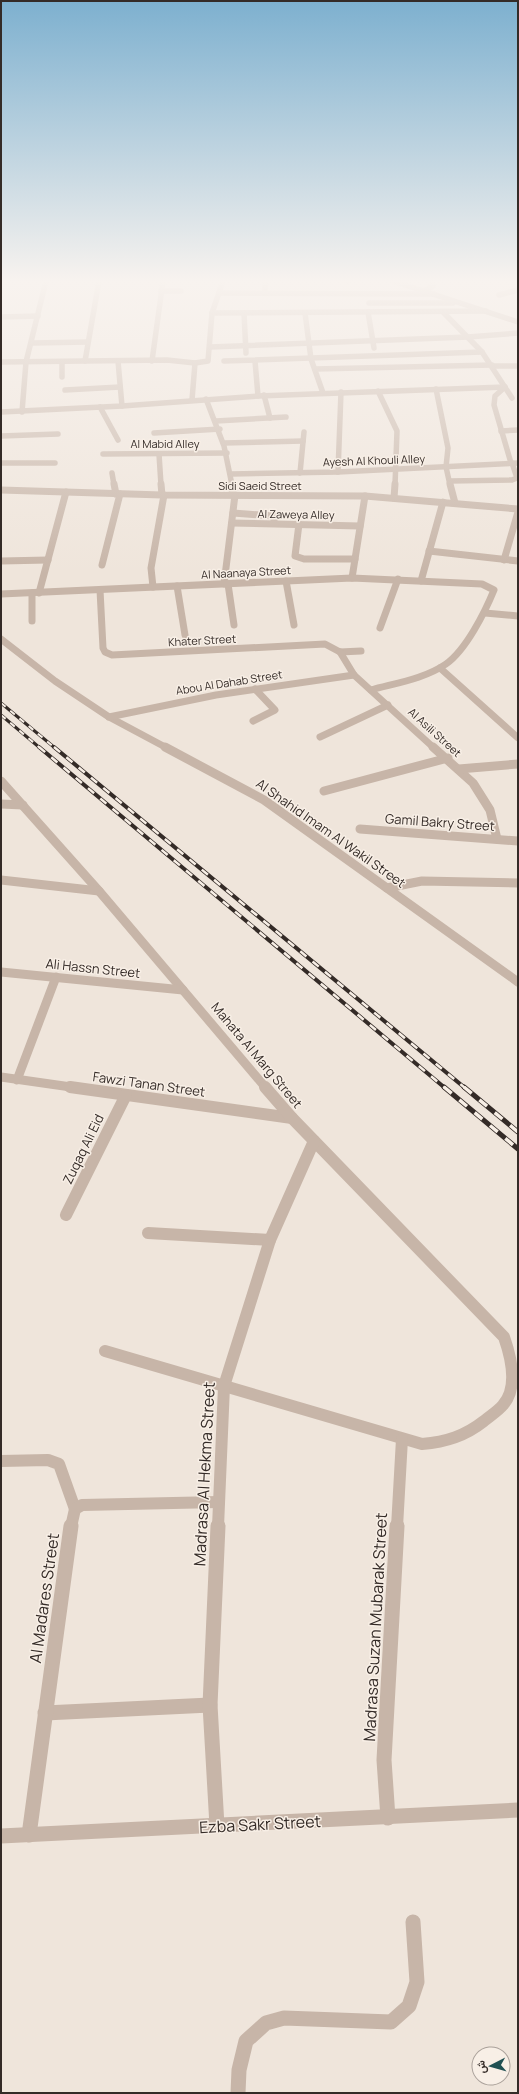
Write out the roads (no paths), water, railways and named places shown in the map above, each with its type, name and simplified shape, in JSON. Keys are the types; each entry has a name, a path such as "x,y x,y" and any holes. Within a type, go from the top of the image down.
{"street":[{"path":"22,412 25,379"},
{"path":"119,379 122,406"},
{"path":"192,400 194,379"},
{"path":"258,379 261,396 270,418"},
{"path":"318,379 323,393"},
{"path":"500,379 515,398"},
{"path":"65,390 120,387"},
{"path":"1,412 22,412 206,399 341,392 505,387"},
{"path":"450,482 517,478 514,463 501,431 494,399 497,392 505,387"},
{"path":"436,389 448,448 446,467 454,503"},
{"path":"378,391 390,413 397,431 394,498"},
{"path":"338,472 341,392"},
{"path":"494,399 515,398"},
{"path":"206,399 220,429 227,453 234,495 226,584 234,625"},
{"path":"100,407 118,440"},
{"path":"216,421 286,417"},
{"path":"154,433 220,429"},
{"path":"501,431 518,430"},
{"path":"300,473 304,432"},
{"path":"1,436 58,434"},
{"path":"224,444 303,441"},
{"name":"Al Mabid Alley","path":"103,454 227,453"},
{"path":"152,587 151,568 163,495 159,454"},
{"path":"1,463 55,463"},
{"name":"Ayesh Al Khouli Alley","path":"231,474 396,470 514,463"},
{"path":"102,565 118,494 112,473"},
{"name":"Sidi Saeid Street","path":"1,490 163,495 365,496 454,503 518,511"},
{"path":"32,621 36,593 48,560 66,492"},
{"path":"352,578 365,496"},
{"path":"421,581 443,502"},
{"path":"504,560 518,511"},
{"path":"233,513 274,516 274,523"},
{"name":"Al Zaweya Alley","path":"232,523 360,526"},
{"path":"300,524 295,556 304,559 355,559"},
{"path":"429,552 518,561"},
{"path":"1,560 48,560"},
{"name":"Al Naanaya Street","path":"1,594 352,578 398,579 482,584 492,587 494,590 485,613"},
{"path":"380,628 398,579"},
{"path":"286,581 294,625"},
{"path":"177,586 184,635"},
{"name":"Khater Street","path":"100,590 103,648 105,652 112,655 325,644 340,652 361,651"},
{"path":"371,690 440,668 454,657 485,613 518,616"},
{"name":"Al Shahid Imam Al Wakil Street","path":"1,639 55,681 109,717 264,800 516,978"},
{"name":"Al Asili Street","path":"340,652 354,675 474,783 490,810 497,839"},
{"path":"440,668 518,738"},
{"name":"Abou Al Dahab Street","path":"109,717 176,702 354,675"},
{"path":"253,721 272,713 275,710 255,689"},
{"path":"320,737 388,705"},
{"path":"324,791 448,758"},
{"path":"459,769 518,764"},
{"name":"Mahata Al Marg Street","path":"1,781 99,891 292,1118 504,1337 515,1384"},
{"path":"1,804 23,805"},
{"name":"Gamil Bakry Street","path":"360,829 518,841"},
{"path":"1,880 99,891"},
{"path":"387,888 434,881 518,883"},
{"name":"Ali Hassn Street","path":"1,972 183,990"},
{"path":"17,1080 56,977"},
{"name":"Fawzi Tanan Street","path":"1,1077 292,1118"},
{"name":"Zuqaq Ali Eid","path":"66,1216 126,1095"},
{"name":"Madrasa Al Hekma Street","path":"217,1826 210,1706 224,1386 270,1240 314,1140"},
{"path":"148,1232 270,1240"},
{"path":"105,1351 422,1444 443,1443 461,1437 505,1403 515,1384"},
{"name":"Madrasa Suzan Mubarak Street","path":"388,1818 384,1760 402,1439"},
{"path":"1,1461 48,1460 59,1464 75,1509 82,1505 219,1502"},
{"name":"Al Madares Street","path":"29,1835 72,1516 75,1509"},
{"path":"45,1713 210,1706"},
{"name":"Ezba Sakr Street","path":"1,1836 388,1818 518,1810"},
{"path":"238,2093 239,2070 246,2041 266,2023 284,2018 391,2022 408,2006 417,1982 413,1922"}],"railway":[{"path":"1,703 55,748"},
{"path":"1,715 40,748"},
{"path":"39,747 445,1088"},
{"path":"54,747 465,1088"},
{"path":"444,1087 518,1149"},
{"path":"464,1087 518,1132"}]}
